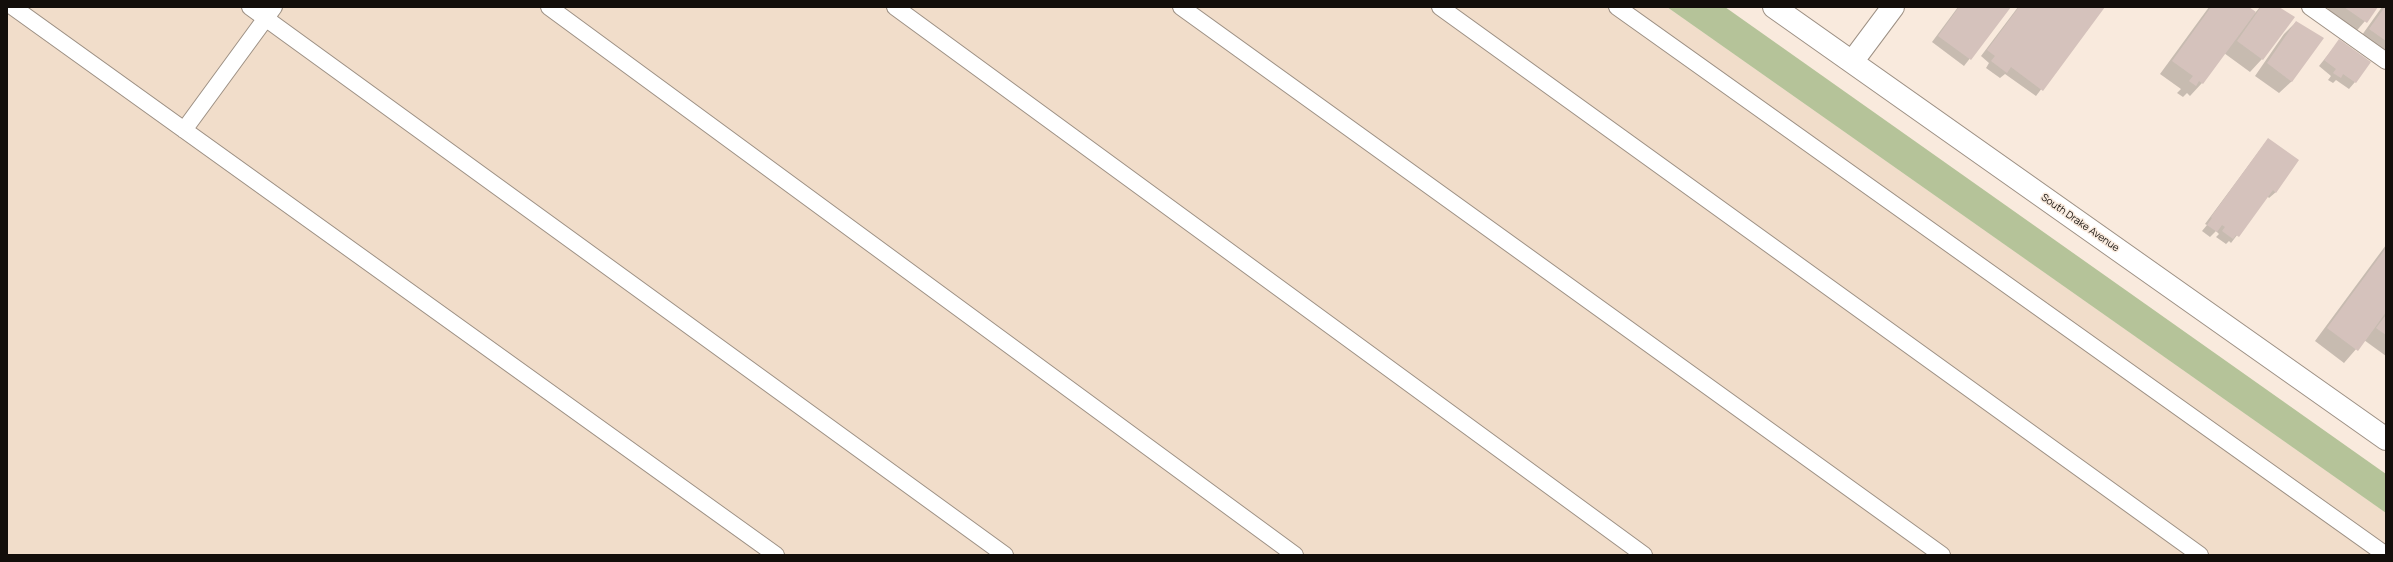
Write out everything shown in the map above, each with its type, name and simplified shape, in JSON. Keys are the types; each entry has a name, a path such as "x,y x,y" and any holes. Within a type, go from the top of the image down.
{"street":[{"name":"South Drake Avenue","path":"1774,7 2386,439"},
{"path":"1852,62 1892,7"}],"lane":[{"path":"14,7 776,555"},
{"path":"250,7 270,13 1005,555"},
{"path":"549,7 1295,555"},
{"path":"895,7 1644,555"},
{"path":"1181,7 1942,555"},
{"path":"1440,7 2200,555"},
{"path":"1617,7 2386,555"},
{"path":"2310,7 2386,61"},
{"path":"184,130 270,13"}],"shaded area":[{"path":"7,7 1667,7 2386,513 2386,555 7,555"}],"green space":[{"path":"1667,7 1725,7 2386,474 2386,513"}],"building":[{"path":"1959,7 2011,7 1971,60 1938,36"},
{"path":"2019,7 2105,7 2043,91 2011,67 2007,73 1991,61 1995,56 1987,50"},
{"path":"2211,7 2249,7 2256,12 2203,84 2199,81 2196,86 2189,81 2193,76 2172,61"},
{"path":"2261,7 2279,7 2295,17 2263,60 2237,41"},
{"path":"2344,7 2378,7 2367,23"},
{"path":"2386,7 2386,41 2369,29"},
{"path":"2296,21 2324,38 2292,82 2267,63"},
{"path":"2339,39 2371,62 2356,83 2343,74 2341,78 2333,73 2336,69 2324,60"},
{"path":"2268,138 2299,160 2276,193 2273,190 2239,237 2236,235 2233,239 2222,231 2225,227 2222,225 2217,232 2207,225 2212,218 2211,217"},
{"path":"2386,248 2386,312 2358,351 2327,328"},
{"path":"2386,315 2386,335 2376,328"}]}
